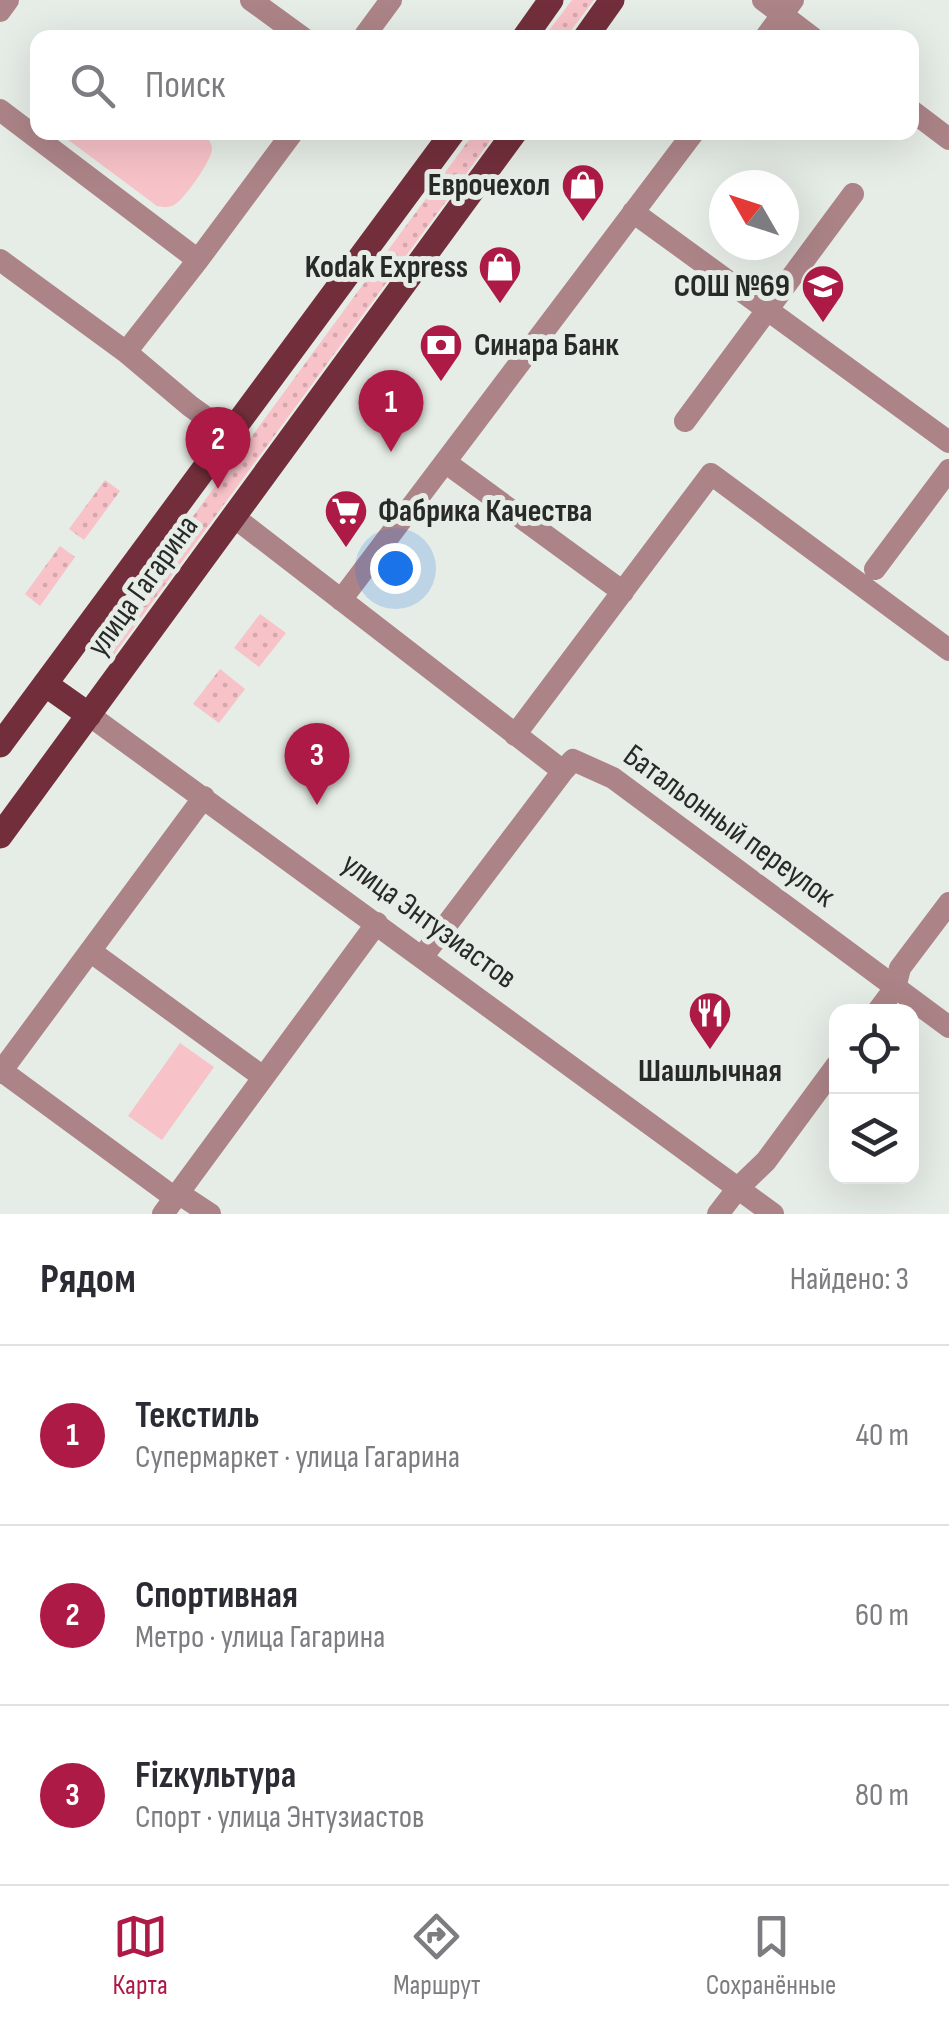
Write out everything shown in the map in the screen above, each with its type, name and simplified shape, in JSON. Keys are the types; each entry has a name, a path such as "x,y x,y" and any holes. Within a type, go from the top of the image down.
{"main road":[{"path":"530,30 552,0"},
{"path":"591,30 612,0"},
{"name":"улица Гагарина","path":"4,731 45,684 447,140"},
{"name":"улица Гагарина","path":"0,836 509,140"},
{"name":"улица Энтузиастов","path":"45,684 89,714"}],"street":[{"path":"0,11 8,0"},
{"path":"251,0 292,30"},
{"path":"369,30 390,0"},
{"path":"769,30 780,5 806,30"},
{"path":"0,110 30,133"},
{"path":"919,116 949,139"},
{"path":"40,140 198,260"},
{"path":"126,352 286,140"},
{"path":"341,600 688,140"},
{"path":"686,421 853,194"},
{"path":"633,212 949,442"},
{"path":"0,260 229,434"},
{"path":"445,462 623,592"},
{"path":"875,569 949,470"},
{"path":"515,735 710,474 949,650"},
{"path":"234,517 562,771 423,956"},
{"name":"улица Энтузиастов","path":"89,714 773,1214"},
{"name":"Батальонный переулок","path":"562,771 574,760 613,778 949,1027"},
{"path":"204,797 1,1072 172,1201 210,1214"},
{"path":"884,1004 895,988 900,968 949,903"},
{"path":"172,1201 377,923"},
{"path":"90,951 264,1077"},
{"path":"718,1214 766,1161 829,1076"}],"shaded area":[{"path":"572,0 594,0 571,30 549,30"},
{"path":"68,140 209,140 211,153 184,196 174,205 157,206"},
{"path":"469,140 491,140 113,656 101,657 98,646"},
{"path":"105,480 120,491 84,540 69,529"},
{"path":"60,546 75,557 40,606 25,594"},
{"path":"260,614 286,633 259,667 234,648"},
{"path":"220,669 245,689 219,723 193,704"},
{"path":"180,1043 214,1067 162,1140 128,1116"}],"place":[{"name":"Еврочехол","path":"583,223"},
{"name":"Kodak Express","path":"500,305"},
{"name":"СОШ №69","path":"823,324"},
{"name":"Синара Банк","path":"441,383"},
{"name":"Текстиль","path":"391,452"},
{"name":"Спортивная","path":"218,489"},
{"name":"Фабрика Качества","path":"346,549"},
{"name":"Fizкультура","path":"317,805"},
{"name":"Шашлычная","path":"710,1051"}]}
